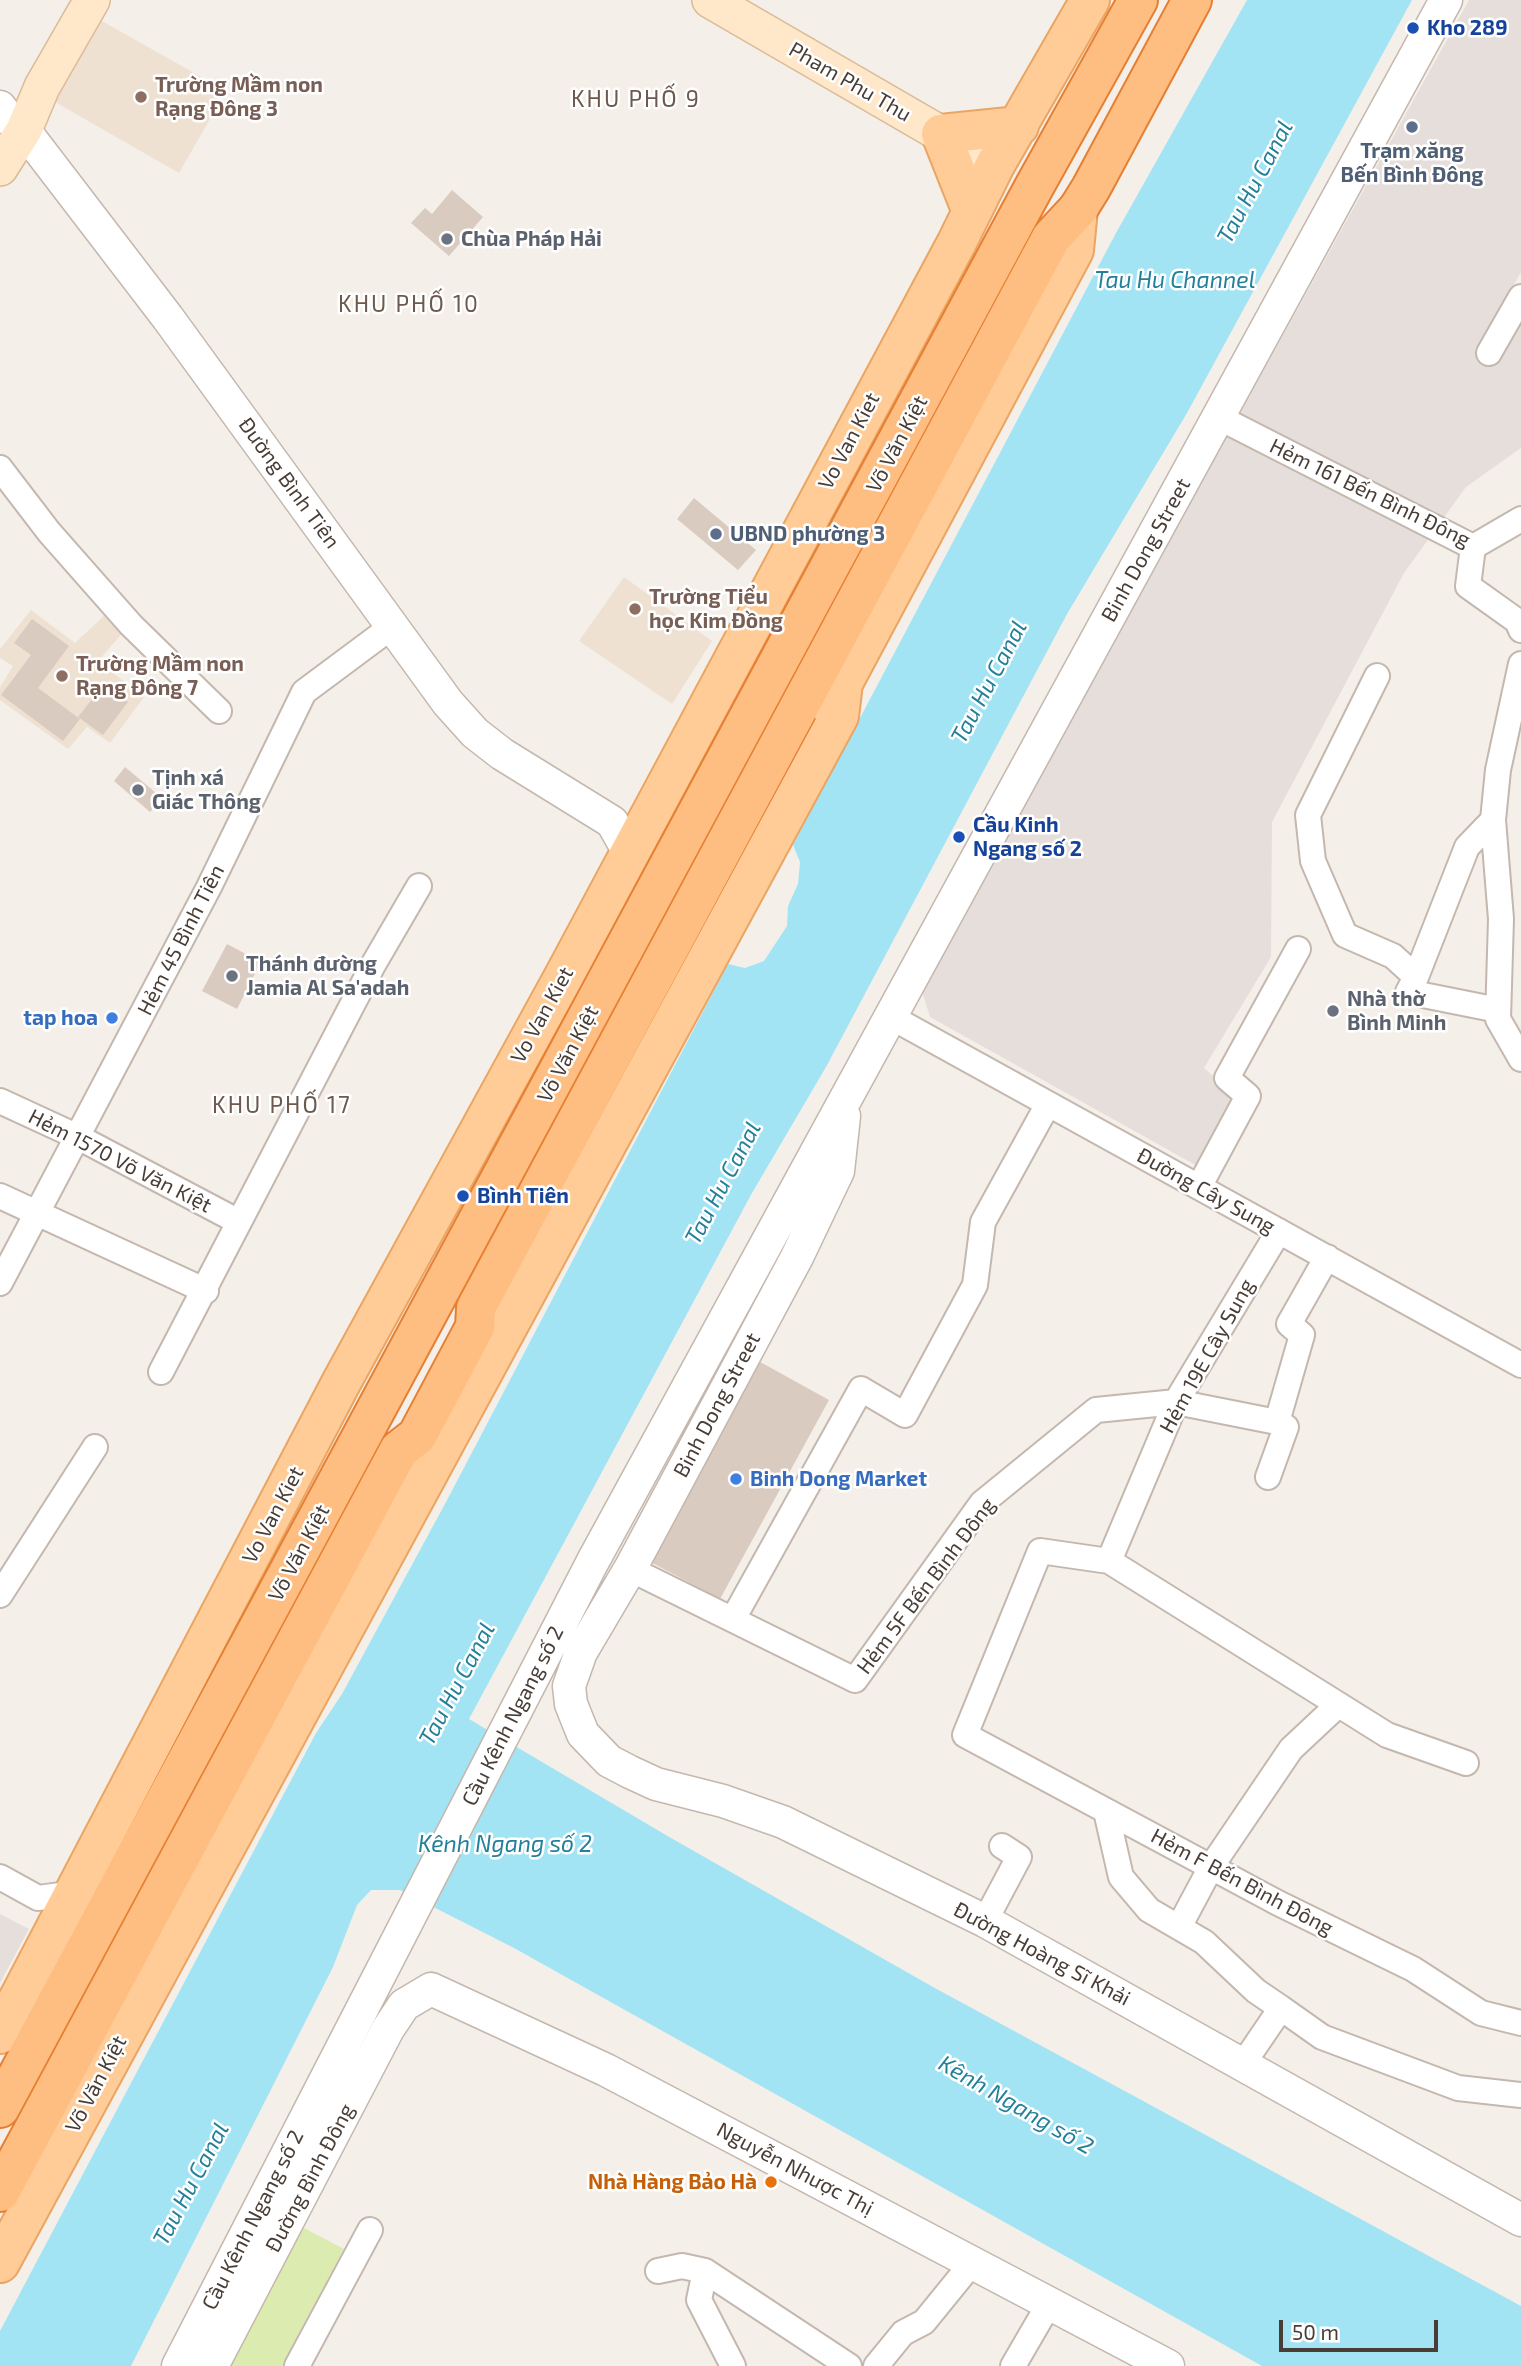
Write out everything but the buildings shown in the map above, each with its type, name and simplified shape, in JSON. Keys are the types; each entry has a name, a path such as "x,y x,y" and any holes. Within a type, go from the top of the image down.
{"highway":[{"name":"Võ Văn Kiệt","path":"0,2108 1034,187 1138,0"},
{"name":"Võ Văn Kiệt","path":"0,2192 399,1450 417,1436 475,1327 476,1308 1051,238 1078,209 1192,0"},
{"path":"1034,187 1078,209"}],"main road":[{"path":"0,168 8,123 42,87 92,0"},
{"name":"Pham Phu Thu","path":"710,0 941,134 948,145 974,161 991,163"},
{"name":"Vo Van Kiet","path":"0,2034 52,1935 56,1895 342,1381 621,837 650,811 972,212 991,163 1019,126 1090,0"},
{"path":"972,212 941,134 1019,126"},
{"path":"991,163 1034,187"},
{"name":"Võ Văn Kiệt","path":"475,1327 489,1315 821,706 843,683 1074,250 1078,209"},
{"name":"Võ Văn Kiệt","path":"0,2263 839,716 843,683"},
{"name":"Võ Văn Kiệt","path":"0,2231 413,1461 417,1436"}],"street":[{"name":"Binh Dong Street","path":"821,1146 1446,0"},
{"name":"Đường Bình Tiên","path":"8,123 168,318 394,625 448,703 475,733 502,754 621,837"},
{"path":"1489,353 1521,296"},
{"name":"Hẻm 161 Bến Bình Đông","path":"1218,417 1473,547 1521,519"},
{"path":"0,468 49,532 131,625 219,711"},
{"path":"1473,547 1468,586 1517,621 1521,630"},
{"name":"Hẻm 45 Bình Tiên","path":"0,1283 209,887 304,692 394,625"},
{"path":"1521,664 1518,701 1498,770 1493,820 1502,919 1498,1019 1521,1059"},
{"path":"1377,676 1308,815 1313,861 1345,935 1392,956 1416,977"},
{"path":"1493,820 1467,847 1408,992 1499,1010"},
{"path":"161,1373 206,1291 373,965 419,886"},
{"path":"1199,1187 1248,1096 1227,1078 1298,949"},
{"name":"Đường Cây Sung","path":"891,1017 1521,1365"},
{"name":"Binh Dong Street","path":"571,1704 569,1686 581,1652 630,1569 797,1257 838,1171 846,1099"},
{"name":"Hẻm 1570 Võ Văn Kiệt","path":"0,1101 78,1137 239,1222"},
{"path":"630,1569 733,1619 861,1389 905,1415 975,1285 983,1222 1048,1104"},
{"name":"Cầu Kênh Ngang số 2","path":"178,2366 593,1561 821,1146"},
{"path":"0,1196 206,1291"},
{"name":"Hẻm 19E Cây Sung","path":"1109,1562 1176,1402 1279,1231"},
{"path":"1268,1477 1286,1427 1277,1422 1302,1335 1289,1324 1326,1258"},
{"name":"Hẻm 5F Bến Bình Đông","path":"733,1619 855,1680 982,1503 1096,1410 1176,1402 1277,1422"},
{"path":"0,1595 94,1447"},
{"name":"Hẻm F Bến Bình Đông","path":"1109,1562 1040,1551 965,1735 1211,1867 1413,1969 1481,2013 1521,2023"},
{"path":"1109,1562 1387,1735 1466,1763"},
{"name":"Đường Hoàng Sĩ Khải","path":"571,1704 576,1720 593,1746 609,1761 656,1784 733,1804 783,1822 985,1921 1521,2220"},
{"path":"1179,1927 1211,1867 1291,1749 1338,1705"},
{"path":"1106,1811 1121,1877 1149,1910 1204,1942 1256,1991 1322,2037 1458,2088 1521,2095"},
{"path":"985,1921 1019,1857 1002,1846"},
{"path":"0,1877 56,1895"},
{"name":"Nguyễn Nhược Thị","path":"417,1997 431,1989 606,2070 1168,2366"},
{"name":"Đường Bình Đông","path":"212,2366 388,2029 404,2005 417,1997"},
{"path":"1243,2064 1281,2008"},
{"path":"297,2366 370,2230"},
{"path":"876,2366 903,2333 924,2322 972,2263"},
{"path":"658,2272 682,2266 705,2271 849,2366"},
{"path":"705,2271 699,2300 733,2366"},
{"path":"1013,2366 1049,2304"}],"shaded area":[{"path":"1469,0 1521,0 1521,272 1507,297 1521,305 1521,448 1466,487 1404,573 1272,822 1271,957 1204,1068 1239,1099 1199,1167 930,1017 921,988"},
{"name":"Trường Mầm non Rạng Đông 3","path":"102,21 226,91 179,173 55,102"},
{"name":"Trường Tiểu học Kim Đồng","path":"624,577 712,641 672,704 579,641"},
{"name":"Trường Mầm non Rạng Đông 7","path":"31,610 75,643 109,611 126,629 98,661 144,697 110,743 87,727 68,749 0,700 0,687 13,666 0,658 0,649"},
{"path":"0,1914 29,1929 0,1983"}],"green space":[{"path":"302,2227 344,2249 282,2366 228,2366"}],"water":[{"name":"Tau Hu Channel","path":"1247,0 1412,0 1187,413 1067,614 826,1067 752,1193 469,1719 933,1987 1521,2306 1521,2366 1262,2366 514,1948 400,1890 371,1890 357,1905 333,1967 131,2366 0,2366 0,2331 316,1733 342,1694 446,1502 728,964 745,968 764,961 787,926 788,906 798,884 800,862 793,845 1116,233"}],"place":[{"name":"Kho 289","path":"1413,28"},
{"name":"Trường Mầm non Rạng Đông 3","path":"141,97"},
{"name":"Trạm xăng Bến Bình Đông","path":"1412,127"},
{"name":"Chùa Pháp Hải","path":"447,239"},
{"name":"UBND phường 3","path":"716,534"},
{"name":"Trường Tiểu học Kim Đồng","path":"635,609"},
{"name":"Trường Mầm non Rạng Đông 7","path":"62,676"},
{"name":"Tịnh xá Giác Thông","path":"138,790"},
{"name":"Cầu Kinh Ngang số 2","path":"959,837"},
{"name":"Thánh đường Jamia Al Sa'adah","path":"232,976"},
{"name":"Nhà thờ Bình Minh","path":"1333,1011"},
{"name":"tap hoa","path":"112,1018"},
{"name":"Bình Tiên","path":"463,1196"},
{"name":"Binh Dong Market","path":"736,1479"},
{"name":"Nhà Hàng Bảo Hà","path":"771,2182"}],"district":[{"name":"KHU PHỐ 9","path":"636,99"},
{"name":"KHU PHỐ 10","path":"409,304"},
{"name":"KHU PHỐ 17","path":"282,1105"}],"water label":[{"name":"Tau Hu Canal","path":"1255,182"},
{"name":"Tau Hu Canal","path":"989,682"},
{"name":"Tau Hu Canal","path":"723,1183"},
{"name":"Tau Hu Canal","path":"457,1684"},
{"name":"Kênh Ngang số 2","path":"505,1844"},
{"name":"Kênh Ngang số 2","path":"1016,2105"},
{"name":"Tau Hu Canal","path":"191,2184"}]}
